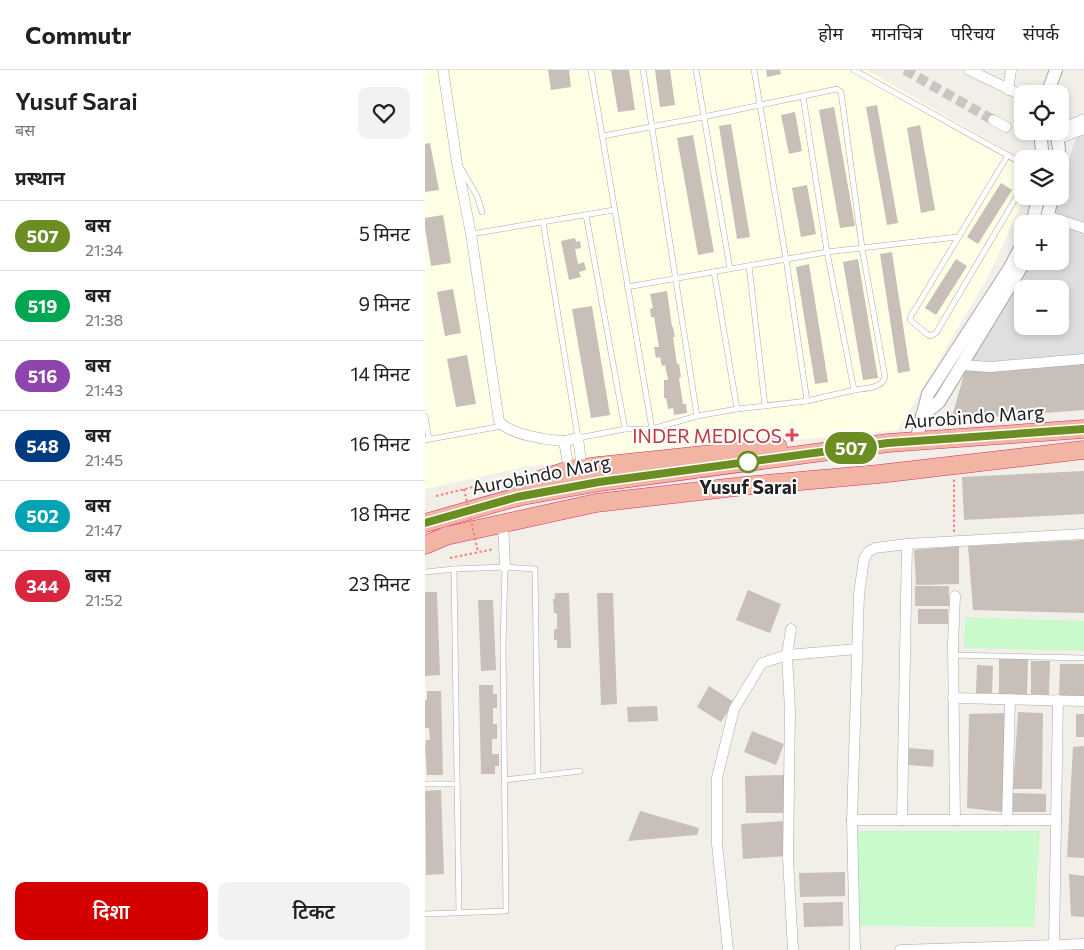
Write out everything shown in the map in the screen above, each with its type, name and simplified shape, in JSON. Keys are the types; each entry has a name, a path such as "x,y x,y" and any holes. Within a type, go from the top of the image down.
{"highway":[{"name":"Aurobindo Marg","path":"425,523 517,497 626,479 877,445 1084,429"},
{"path":"517,497 530,483 584,468 847,438 877,445"},
{"name":"Aurobindo Marg","path":"425,545 446,536 597,503 954,466 1084,450"},
{"path":"584,468 626,479"}],"street":[{"path":"443,70 457,163 471,234 499,421 502,426 515,432 564,441 578,438 584,468"},
{"path":"969,70 1014,92"},
{"path":"1008,90 1011,70"},
{"path":"1050,85 1056,70"},
{"path":"1069,125 1084,114"},
{"path":"1069,127 1084,119"},
{"path":"993,120 1005,127"},
{"path":"1069,130 1084,129"},
{"path":"1069,225 1084,228"},
{"path":"916,441 928,394 1014,259"},
{"path":"923,416 939,402 1019,270"},
{"path":"961,365 998,367 1084,359"},
{"path":"564,441 584,468"},
{"path":"503,523 505,567"},
{"path":"855,950 853,820 859,594 864,559 868,552 875,548 907,544 1084,534"},
{"path":"902,820 907,544"},
{"path":"955,596 953,698 955,820"},
{"path":"791,629 787,655 790,710 788,858 793,950"},
{"path":"727,950 717,844 717,778 734,709 762,663 787,655 857,649"},
{"path":"953,698 1084,701"},
{"path":"1007,820 1011,699"},
{"path":"1054,945 1058,700"},
{"path":"853,820 1056,820"},
{"path":"900,950 1084,944"}],"lane":[{"path":"591,70 652,428"},
{"path":"643,70 697,416"},
{"path":"696,70 730,269"},
{"path":"754,70 786,259 807,401"},
{"path":"854,70 1014,159"},
{"path":"543,222 578,438 625,429 652,428 697,416 737,409 807,401 880,385 884,380 863,248 842,94 837,89 761,106 603,136"},
{"path":"803,96 827,252 854,390"},
{"path":"1008,155 911,316 911,320 930,336 936,334 1014,201"},
{"path":"457,163 477,196 482,212"},
{"path":"471,234 614,210"},
{"path":"586,214 625,429"},
{"path":"627,287 827,252 957,237"},
{"path":"749,266 765,406"},
{"path":"714,272 737,409"},
{"path":"425,416 427,440 502,426"},
{"path":"425,914 506,911 503,646 505,567"},
{"path":"425,572 505,567 535,569 538,776"},
{"path":"454,569 459,913"},
{"path":"953,655 1084,658"},
{"path":"504,780 579,770"},
{"path":"425,784 457,784"}],"path":[{"path":"954,466 954,542"},
{"path":"437,496 490,483"},
{"path":"464,489 478,552"},
{"path":"450,558 504,546"}],"shaded area":[{"path":"425,70 867,70 1014,155 1014,205 1021,205 1016,215 1014,215 1014,220 987,279 898,430 524,467 425,489"},
{"path":"1084,131 1084,356 1014,363 965,363 1004,301 1014,289 1014,335 1069,335 1069,280 1021,280 1026,270 1069,270 1069,215 1050,215 1054,205 1069,205 1069,158 1077,134"}],"green space":[{"path":"965,617 1084,621 1084,651 964,648"},
{"path":"853,831 1040,831 1034,927 851,926"}],"building":[{"path":"548,70 569,70 571,87 551,90"},
{"path":"611,70 629,70 635,110 618,112"},
{"path":"655,70 670,70 675,105 660,107"},
{"path":"766,70 780,70 781,74 767,77"},
{"path":"877,105 898,223 887,225 866,107"},
{"path":"834,107 855,226 840,228 819,110"},
{"path":"795,112 802,151 789,154 781,115"},
{"path":"731,124 750,237 737,239 719,126"},
{"path":"920,125 935,210 921,213 907,128"},
{"path":"693,135 714,252 698,255 677,138"},
{"path":"430,143 439,190 425,192 425,144"},
{"path":"1001,183 1012,190 978,244 967,237"},
{"path":"807,185 816,234 801,237 792,188"},
{"path":"443,215 451,263 431,266 425,218"},
{"path":"575,238 576,242 580,241 581,248 575,249 578,264 584,262 586,270 579,272 581,277 569,280 561,241"},
{"path":"892,252 910,371 898,373 880,254"},
{"path":"858,259 878,378 863,380 843,262"},
{"path":"956,259 967,266 936,315 925,308"},
{"path":"809,264 828,382 815,384 796,267"},
{"path":"453,289 461,333 445,336 437,292"},
{"path":"667,291 675,337 673,337 677,364 679,364 681,377 679,378 683,404 686,404 687,413 674,415 673,408 668,409 666,398 664,398 664,380 668,380 665,365 662,366 660,357 656,358 654,347 659,347 654,317 651,317 650,309 653,308 650,294"},
{"path":"592,306 610,415 591,418 572,309"},
{"path":"467,355 476,404 456,407 447,359"},
{"path":"1084,363 1084,410 951,420 965,371"},
{"path":"1084,471 1084,514 964,520 962,477"},
{"path":"1084,540 1084,613 973,610 968,546"},
{"path":"959,546 959,584 916,585 914,550"},
{"path":"915,586 949,586 949,606 915,606"},
{"path":"748,590 781,604 770,633 736,620"},
{"path":"425,592 437,592 440,675 425,676"},
{"path":"555,593 569,593 571,648 557,648 557,640 554,640 554,629 557,629 557,613 554,613 553,599 555,599"},
{"path":"597,593 613,593 617,704 601,705"},
{"path":"478,600 493,600 496,670 481,671"},
{"path":"918,609 948,609 948,624 918,624"},
{"path":"999,659 1028,659 1027,695 999,695"},
{"path":"1031,661 1050,661 1049,695 1031,694"},
{"path":"1060,664 1084,664 1084,696 1059,695"},
{"path":"977,665 993,666 992,693 976,693"},
{"path":"479,685 493,685 493,694 497,694 497,708 493,708 493,724 497,724 497,739 492,739 492,754 499,754 499,766 495,766 495,774 481,774"},
{"path":"709,686 734,702 721,722 697,707"},
{"path":"427,691 441,691 443,775 427,775 425,748 426,740 430,740 429,728 425,728 425,700 427,700"},
{"path":"657,706 658,721 628,722 627,707"},
{"path":"1018,712 1043,713 1042,789 1013,789"},
{"path":"1006,713 1002,812 967,808 969,714"},
{"path":"1076,714 1084,714 1084,737 1076,737"},
{"path":"752,731 784,744 776,765 744,752"},
{"path":"1084,746 1084,858 1067,857 1073,747"},
{"path":"909,748 934,750 933,767 908,765"},
{"path":"786,775 786,813 746,813 745,776"},
{"path":"441,790 444,874 426,875 425,791"},
{"path":"1013,793 1046,794 1046,812 1013,812"},
{"path":"640,811 699,828 697,835 628,841"},
{"path":"785,821 787,856 743,859 741,824"},
{"path":"845,872 845,896 800,897 799,873"},
{"path":"1069,874 1084,876 1084,917 1071,916"},
{"path":"843,902 843,926 804,927 803,903"}],"tunnel":[{"path":"905,70 993,120"}],"bus line":[{"name":"507","path":"425,523 517,497 599,482 888,443 1084,429"}],"place":[{"name":"INDER MEDICOS","path":"792,435"},
{"name":"Yusuf Sarai","path":"748,462"}]}
